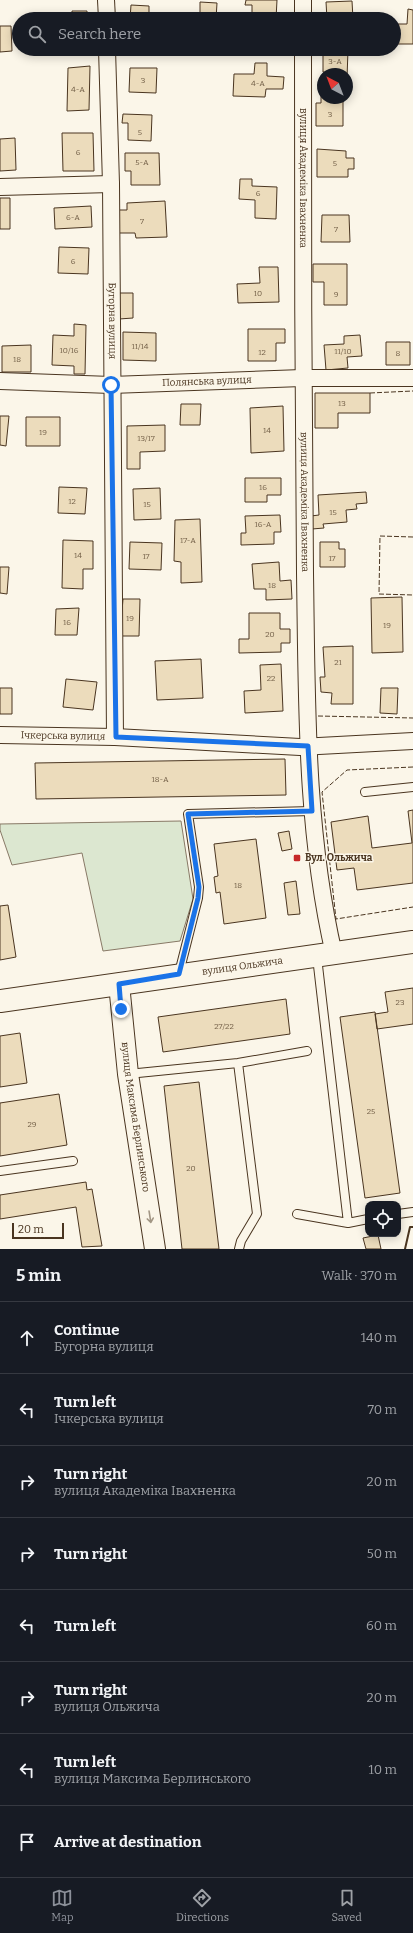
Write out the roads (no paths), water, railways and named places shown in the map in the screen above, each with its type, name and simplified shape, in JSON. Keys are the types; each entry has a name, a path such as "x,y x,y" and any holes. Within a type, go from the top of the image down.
{"main road":[{"name":"вулиця Ольжича","path":"0,1001 179,974 413,942"}],"street":[{"path":"106,0 107,12"},
{"path":"303,0 303,12"},
{"name":"Бугорна вулиця","path":"108,56 111,184 111,385 116,737"},
{"name":"вулиця Академіка Івахненка","path":"303,56 302,378 308,746 312,811 319,870 326,955"},
{"path":"0,187 111,184"},
{"name":"Полянська вулиця","path":"0,381 111,385 302,378 413,378"},
{"name":"Ічкерська вулиця","path":"0,735 116,737 308,746 413,740"},
{"name":"вулиця Максима Берлинського","path":"119,984 128,1074 155,1249"}],"lane":[{"path":"365,792 413,787"},
{"path":"179,974 198,898 199,887 188,814 312,811"},
{"path":"326,955 348,1223"},
{"path":"128,1074 238,1063 307,1051"},
{"path":"238,1063 258,1214 241,1242 239,1249"},
{"path":"0,1170 73,1161"},
{"path":"401,1214 413,1212"},
{"path":"297,1214 348,1223 365,1220"}],"place":[{"name":"Вул. Ольжича","path":"297,858"}]}
